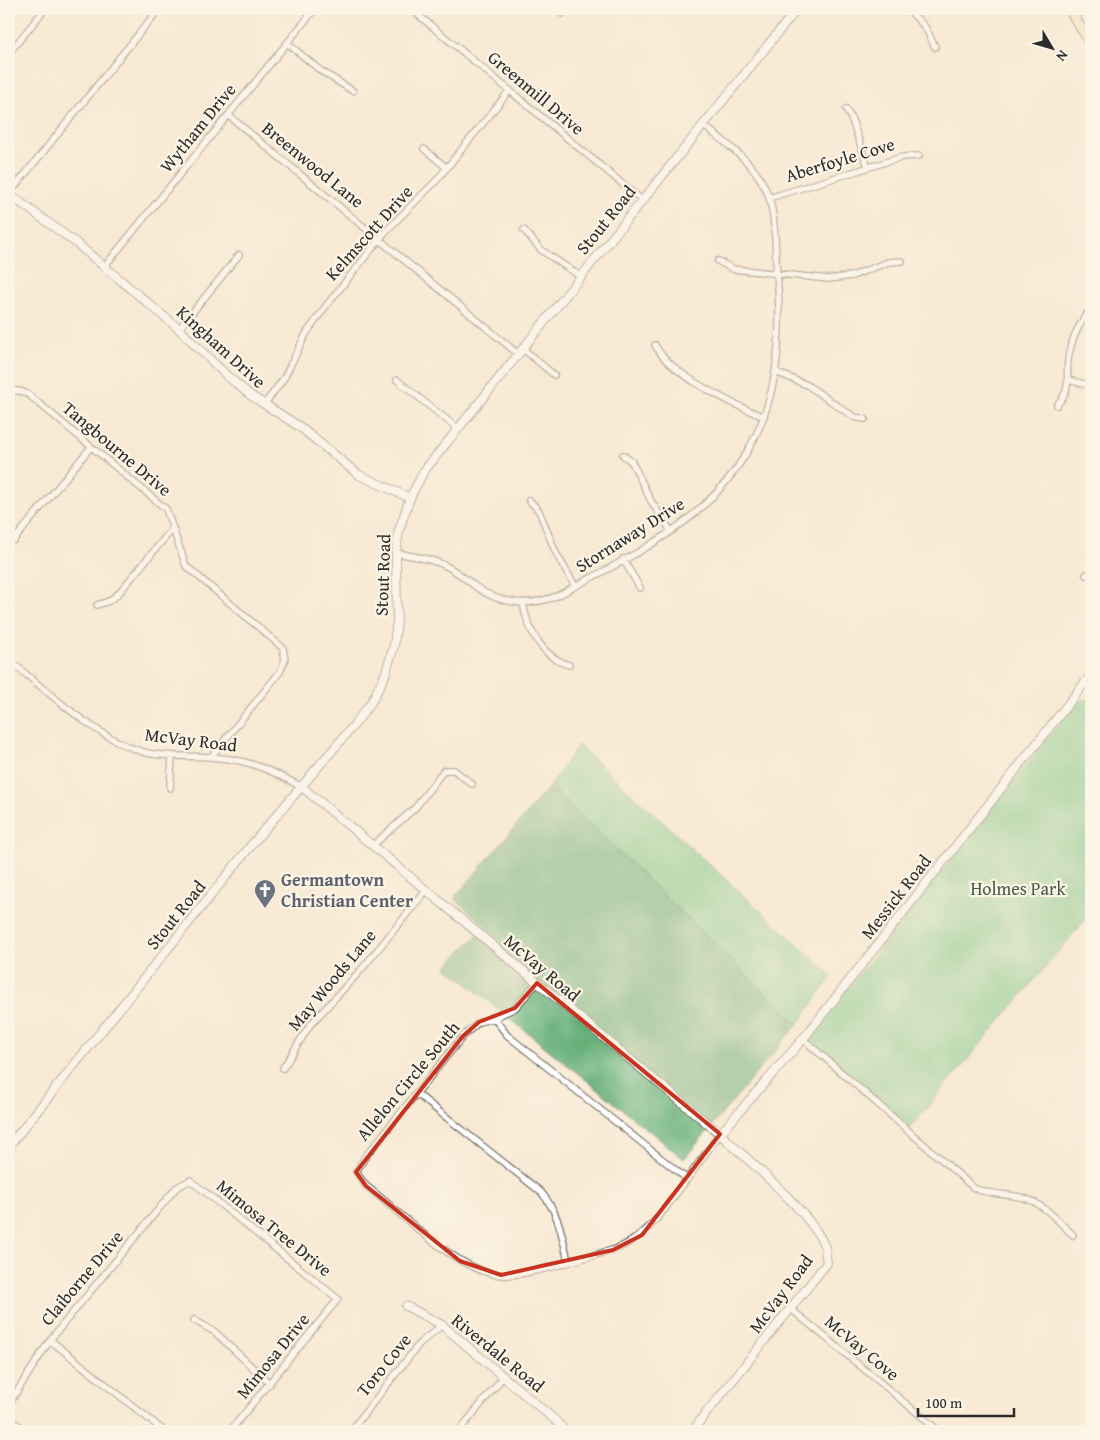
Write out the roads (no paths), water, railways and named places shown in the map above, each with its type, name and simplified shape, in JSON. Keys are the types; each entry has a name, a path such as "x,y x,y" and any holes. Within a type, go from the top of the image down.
{"main road":[{"path":"1069,9 1091,44"}],"street":[{"path":"9,53 45,9"},
{"path":"9,194 158,9"},
{"name":"Wytham Drive","path":"104,267 315,9"},
{"name":"Greenmill Drive","path":"411,9 642,200"},
{"name":"Stout Road","path":"9,1146 253,843 363,713 385,675 396,630 396,553 399,530 410,498 424,471 797,9"},
{"path":"908,9 925,27 935,47"},
{"path":"287,43 321,71 353,91"},
{"name":"Kelmscott Drive","path":"264,405 284,378 318,315 380,239 447,168 510,90"},
{"path":"846,109 852,120 868,167"},
{"name":"Breenwood Lane","path":"228,115 520,351 554,375"},
{"name":"Stornaway Drive","path":"396,553 440,563 454,570 491,596 523,603 551,599 623,560 671,531 700,509 722,486 749,447 764,417 776,372 781,325 773,218 769,198 762,181 750,165 703,125"},
{"path":"424,149 447,168"},
{"name":"Aberfoyle Cove","path":"769,198 902,157 919,156"},
{"name":"Kingham Drive","path":"9,194 104,267 179,329 226,375 264,405 300,427 359,475 410,498"},
{"path":"524,230 540,250 580,276"},
{"path":"179,329 239,255"},
{"path":"718,261 734,269 835,278 858,275 888,262 902,261"},
{"path":"1057,405 1063,398 1069,380 1068,360 1074,338 1091,309"},
{"path":"655,345 662,358 706,388 764,417"},
{"path":"776,372 807,385 854,417 865,419"},
{"path":"397,380 457,428"},
{"path":"1069,380 1091,386"},
{"name":"Tangbourne Drive","path":"11,391 29,395 166,509 174,528 182,559 188,568 279,644 285,654 280,672 211,757"},
{"path":"14,540 91,447"},
{"path":"623,455 632,462 651,501 671,531"},
{"path":"529,500 539,511 556,554 575,586"},
{"path":"97,606 109,602 118,594 174,528"},
{"path":"623,560 640,588"},
{"path":"523,603 527,620 542,647 556,661 569,665"},
{"name":"McVay Road","path":"9,660 76,714 98,729 138,750 172,756 211,757 254,765 302,787 720,1134 783,1192 825,1247 827,1263 692,1431"},
{"name":"Messick Road","path":"720,1134 803,1039 1091,677"},
{"path":"170,788 172,756"},
{"path":"372,846 416,808 444,770 454,770 472,784"},
{"name":"May Woods Lane","path":"283,1068 310,1026 361,970 426,891"},
{"name":"Allelon Circle South","path":"536,983 515,1008 494,1018 479,1022 462,1036 365,1157 356,1172 366,1186 460,1261 501,1275 521,1273 568,1261"},
{"path":"494,1018 508,1035 687,1180"},
{"path":"803,1039 974,1188 985,1193 1027,1199 1042,1207 1073,1235"},
{"path":"417,1094 541,1192 553,1206 559,1222 568,1261 627,1245 642,1235 687,1180 720,1134"},
{"name":"Mimosa Tree Drive","path":"190,1180 338,1299"},
{"name":"Claiborne Drive","path":"9,1404 50,1340 176,1188 190,1180"},
{"name":"Mimosa Drive","path":"230,1431 338,1299"},
{"name":"Riverdale Road","path":"406,1306 442,1325 504,1376 565,1431"},
{"name":"McVay Cove","path":"791,1309 938,1430"},
{"path":"194,1320 215,1332 270,1384"},
{"name":"Toro Cove","path":"352,1428 420,1343 442,1325"},
{"path":"50,1340 164,1431"},
{"path":"459,1431 504,1376"},
{"path":"9,1418 26,1431"}],"place":[{"name":"Germantown Christian Center","path":"265,909"}],"park label":[{"name":"Holmes Park","path":"1018,889"}]}
